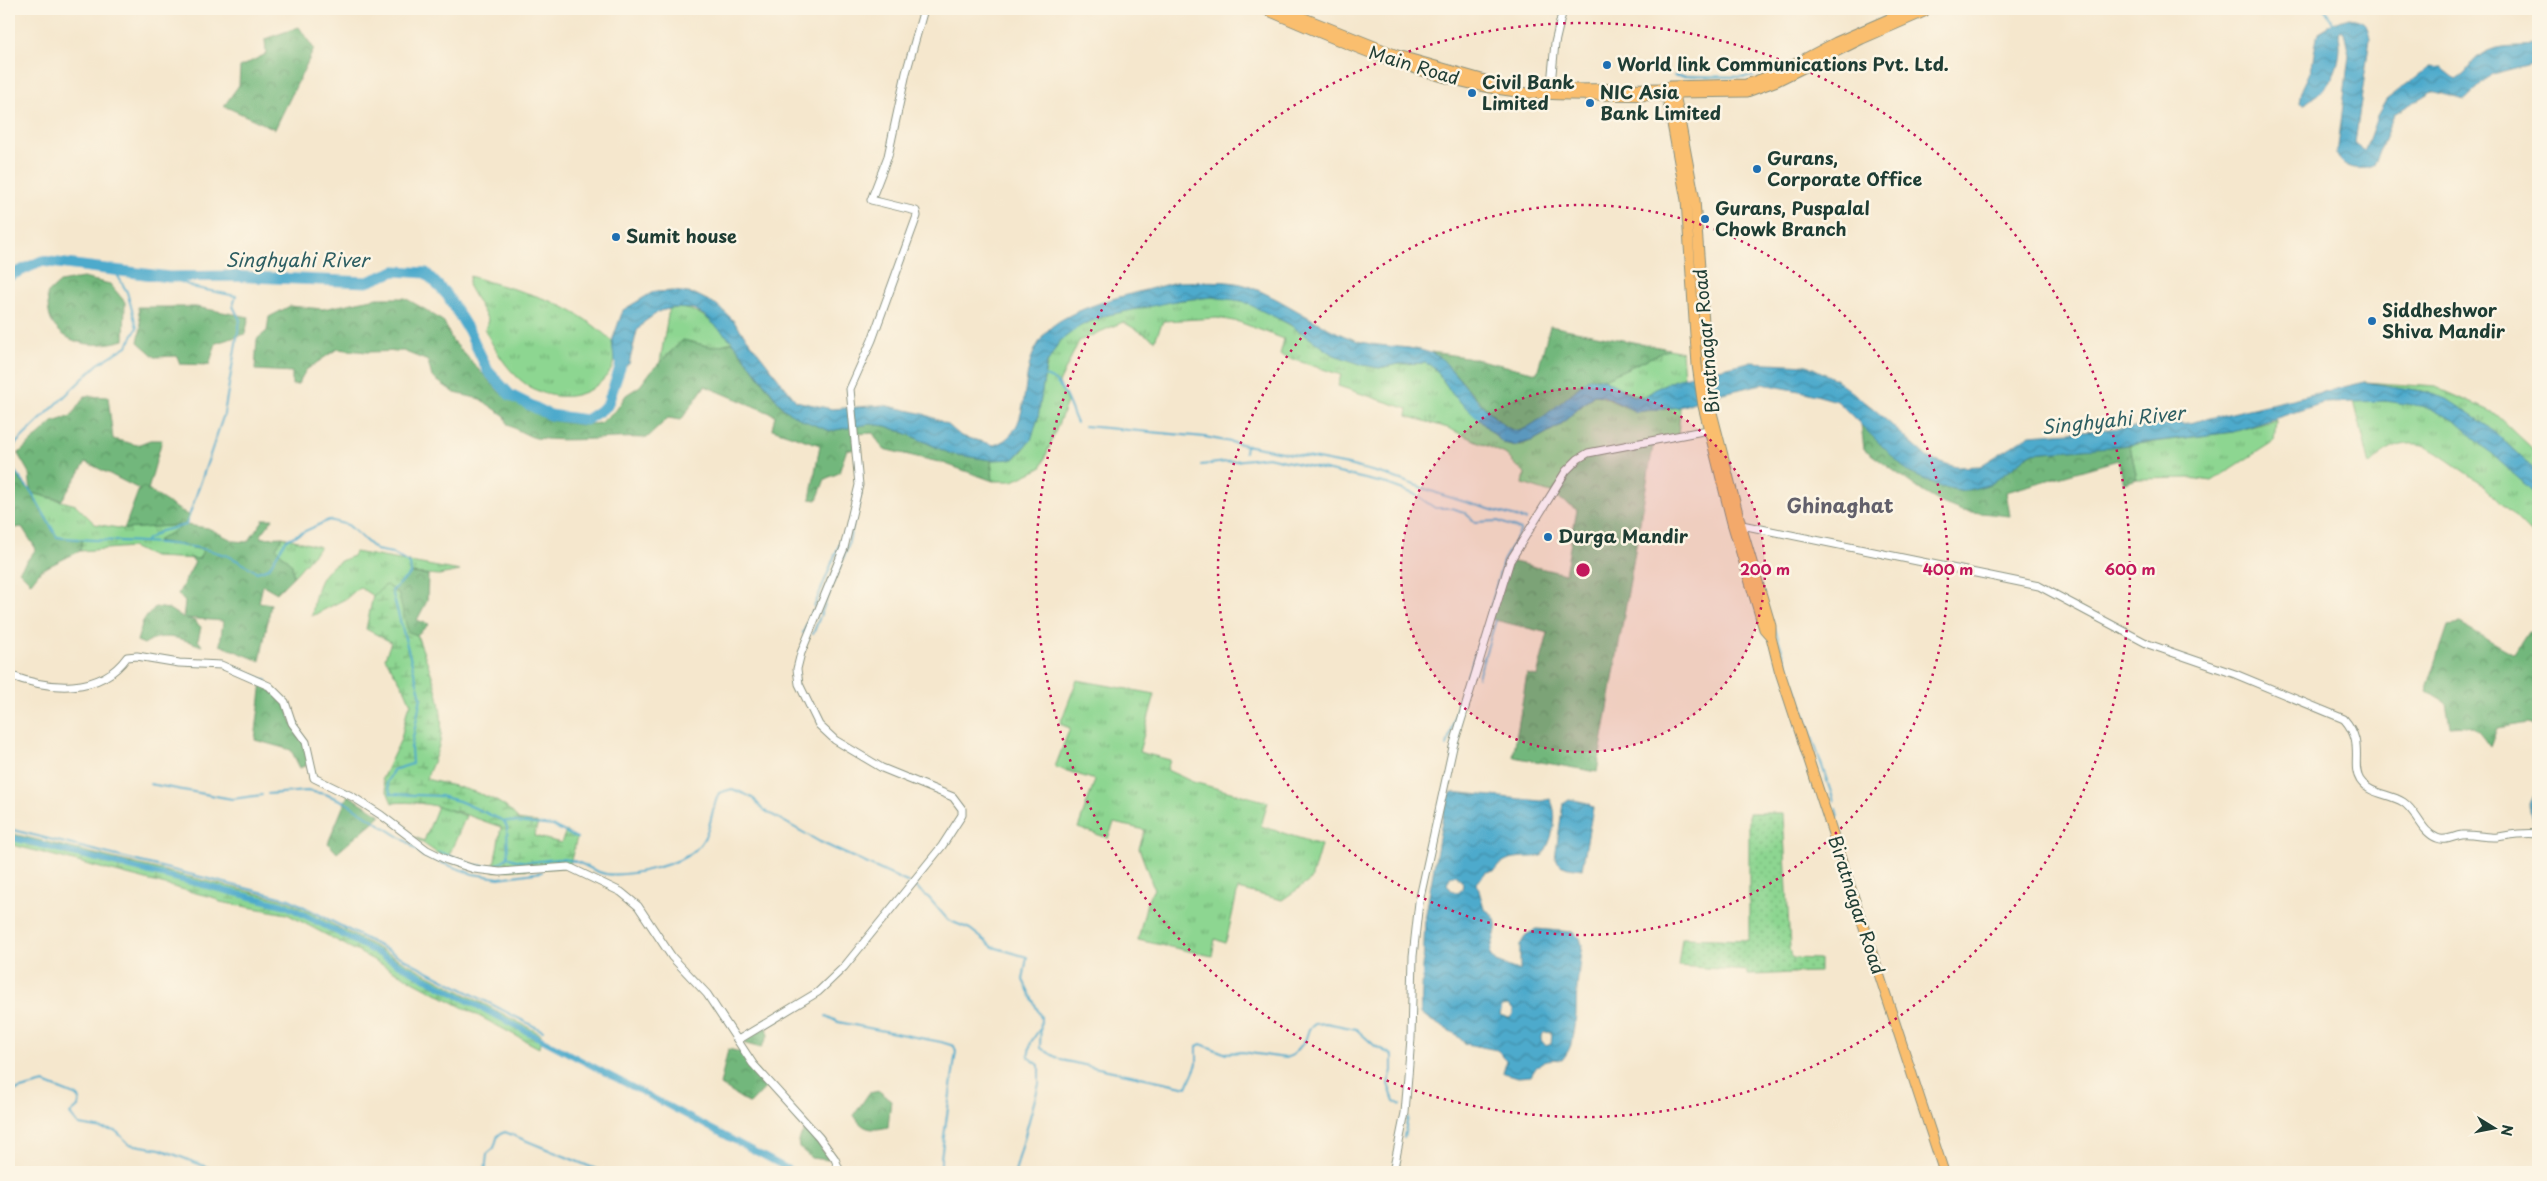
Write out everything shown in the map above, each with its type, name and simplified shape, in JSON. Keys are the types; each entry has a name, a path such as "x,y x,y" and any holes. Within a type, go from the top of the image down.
{"main road":[{"name":"Main Road","path":"1264,9 1340,42 1421,69 1496,89 1670,94"},
{"name":"Main Road","path":"1282,9 1397,55 1467,76 1550,91"},
{"path":"1670,94 1746,84 1775,74 1836,42 1911,9"},
{"path":"1670,94 1747,92 1777,81 1926,10"},
{"name":"Biratnagar Road","path":"1670,94 1686,200 1708,430 1736,524"},
{"name":"Biratnagar Road","path":"1706,406 1764,629 1771,637 1779,669 1808,760 1944,1172"}],"street":[{"path":"738,1040 818,992 844,967 952,832 962,815 960,805 953,797 882,768 835,740 819,725 799,684 796,669 850,528 859,485 851,398 852,381 872,340 917,216 916,211 871,200 888,156 906,72 924,9"},
{"path":"1550,91 1554,42 1563,9"},
{"path":"1393,1172 1405,1112 1411,1038 1413,956 1419,902 1452,747 1510,561 1556,486 1578,459 1588,453 1708,430"},
{"path":"1736,524 2039,586 2148,644 2235,674 2344,720 2353,730 2358,755 2357,775 2362,783 2373,791 2404,802 2430,834 2437,839 2448,839 2463,835 2495,837 2521,833 2538,834"},
{"path":"9,675 25,681 53,686 94,684 117,671 127,657 137,656 179,664 221,665 262,682 285,702 292,723 306,742 314,778 369,807 427,850 474,869 500,872 569,867 621,892 638,906 672,957 707,994 753,1064 819,1137 835,1159 840,1172"}],"green space":[{"path":"299,27 314,49 275,129 224,106 239,85 240,67 266,54 265,39"},
{"path":"470,276 545,299 562,306 595,326 612,341 614,358 610,371 596,386 588,391 571,396 554,396 527,385 512,372 489,338 485,330 488,320 468,285"},
{"path":"83,278 110,284 125,302 124,340 105,344 86,344 68,338 51,321 47,294 60,282"},
{"path":"1212,297 1242,301 1264,310 1307,335 1334,355 1379,368 1399,364 1426,363 1434,367 1453,395 1477,417 1516,446 1534,440 1559,426 1594,395 1638,409 1680,407 1678,437 1588,453 1551,493 1523,484 1525,474 1505,454 1448,428 1407,416 1408,409 1338,386 1341,375 1280,355 1284,339 1239,322 1217,318 1163,321 1155,340 1123,322 1079,341 1059,383 1067,402 1041,468 1013,481 993,481 991,460 1014,459 1027,444 1035,428 1047,364 1052,352 1060,341 1092,320 1111,313 1153,304"},
{"path":"377,298 405,298 444,322 452,340 500,393 548,420 582,425 600,423 617,409 626,395 640,386 652,370 683,340 712,347 733,342 783,409 830,431 870,424 886,426 951,454 991,460 993,481 943,463 883,449 873,433 855,434 857,450 847,449 839,473 825,479 817,500 810,499 820,445 772,429 775,415 705,386 681,420 668,418 647,438 578,440 536,438 508,425 505,416 480,399 455,393 432,377 428,361 403,351 367,352 337,349 306,370 298,384 292,385 292,372 255,370 257,339 267,331 269,317 290,306 323,309"},
{"path":"138,307 196,307 249,317 245,334 216,343 209,365 180,364 177,356 155,357 138,342 141,327"},
{"path":"679,308 697,312 712,322 733,342 712,347 683,340 660,362 669,309"},
{"path":"1550,326 1669,349 1604,379 1590,378 1544,416 1526,429 1519,431 1510,429 1500,421 1441,359 1431,352 1466,357 1537,373"},
{"path":"1669,349 1682,352 1684,377 1660,386 1644,397 1634,396 1604,379"},
{"path":"2365,382 2436,387 2496,414 2538,454 2538,473 2488,426 2422,391"},
{"path":"85,396 108,397 113,439 137,445 150,440 162,440 148,490 189,516 186,525 208,528 234,541 248,542 264,519 273,519 261,535 261,538 283,537 276,548 292,565 293,577 277,593 263,585 259,602 271,604 260,661 220,645 223,621 185,618 195,621 201,627 198,640 202,646 165,637 151,640 144,644 137,641 143,621 155,607 169,609 183,618 185,602 178,594 195,562 190,558 199,559 203,550 157,541 184,525 124,529 139,489 86,462 62,500 32,493 57,537 83,540 80,551 41,570 31,583 19,571 36,549 22,527 9,529 9,467 31,492 29,473 18,454 53,422 71,416"},
{"path":"2354,401 2400,402 2427,407 2442,413 2472,433 2538,496 2538,540 2482,484 2427,446 2410,444 2396,447 2382,454 2370,465"},
{"path":"2276,420 2274,441 2212,481 2190,478 2137,479 2130,445 2233,432"},
{"path":"1861,424 1908,472 1942,487 1965,491 1991,484 2031,453 2130,445 2137,479 2124,483 2118,460 2006,492 2010,516 1962,511 1942,503 1923,492 1864,449"},
{"path":"1654,441 1597,772 1513,757 1527,674 1537,676 1548,633 1491,619 1510,561 1565,574 1577,510 1551,493 1578,459"},
{"path":"32,493 76,505 95,524 124,529 186,525 158,541 204,550 199,559 153,557 132,547 80,551 82,540 57,537"},
{"path":"283,537 320,547 293,577 292,565 276,548"},
{"path":"355,552 460,571 439,575 411,573 392,591 386,585 373,596 359,587 347,598 312,616 315,595 322,579 333,566 353,556"},
{"path":"411,573 428,575 427,601 417,620 429,624 417,635 408,632 398,593 392,591"},
{"path":"386,585 398,593 408,632 417,635 436,687 439,701 442,728 440,742 426,779 463,788 490,798 511,811 518,820 538,823 534,836 561,843 566,831 577,838 569,867 493,871 501,827 448,809 420,803 392,803 382,779 401,739 407,711 411,704 405,690 385,658 391,642 366,629 373,596"},
{"path":"2461,624 2514,654 2528,632 2538,632 2538,727 2528,723 2497,728 2490,747 2478,731 2470,727 2450,726 2446,703 2426,691 2448,626"},
{"path":"1077,680 1155,694 1139,752 1170,760 1167,770 1193,782 1268,802 1261,826 1321,845 1311,880 1282,900 1238,889 1227,938 1225,943 1215,939 1212,956 1138,940 1147,902 1154,889 1139,848 1145,830 1114,823 1108,838 1078,828 1095,780 1055,767 1070,728 1060,724"},
{"path":"262,682 285,702 292,723 306,742 311,763 300,768 291,750 255,740"},
{"path":"348,795 381,815 337,853 328,843"},
{"path":"438,806 466,816 447,860 414,837 424,841"},
{"path":"1749,813 1783,813 1792,958 1819,959 1819,972 1747,975 1747,971 1678,966 1682,938 1749,940"},
{"path":"9,833 288,901 541,1034 539,1048 287,914 220,902 215,898 9,844"},
{"path":"767,1026 768,1036 761,1048 743,1043"},
{"path":"728,1049 741,1052 768,1085 750,1104 720,1085"},
{"path":"879,1091 891,1100 888,1127 872,1129 860,1124 854,1115 869,1093"},
{"path":"804,1131 812,1134 829,1160 811,1158 799,1147 798,1141"}],"water":[{"path":"2349,18 2364,23 2370,38 2355,143 2362,151 2365,150 2378,114 2386,100 2429,67 2442,68 2456,79 2484,53 2498,48 2535,45 2538,42 2538,62 2492,74 2465,100 2432,91 2394,114 2374,166 2369,168 2353,168 2343,163 2337,155 2349,55 2344,32 2340,30 2338,33 2340,40 2339,56 2331,80 2317,95 2305,104 2300,103 2302,89 2311,70 2318,32 2333,23"},
{"path":"1176,282 1232,282 1248,286 1330,329 1358,341 1411,348 1431,353 1440,357 1500,422 1510,429 1518,431 1525,429 1544,416 1590,378 1604,379 1634,396 1644,397 1660,386 1684,377 1749,362 1807,365 1837,380 1874,409 1928,458 1956,467 1980,466 2030,435 2189,423 2365,382 2422,391 2447,399 2488,426 2538,473 2538,496 2455,421 2427,407 2385,401 2323,403 2233,432 2109,447 2031,453 1991,484 1965,491 1941,487 1908,472 1837,401 1805,392 1762,384 1714,395 1680,407 1636,412 1604,396 1594,395 1559,426 1534,440 1516,446 1503,443 1453,395 1434,367 1425,363 1399,364 1379,368 1363,365 1334,355 1289,324 1242,301 1212,297 1181,300 1108,315 1081,325 1059,342 1046,365 1038,418 1031,440 1014,459 991,460 951,454 886,426 870,424 830,431 802,420 784,409 733,342 705,316 694,309 673,308 660,311 644,322 637,331 629,364 620,368 614,360 612,341 623,310 653,292 674,291 695,294 717,305 732,319 796,401 832,409 883,405 898,408 924,414 947,424 961,436 994,445 1005,440 1018,423 1024,401 1030,362 1036,347 1048,330 1059,321 1090,306"},
{"path":"1452,792 1541,801 1550,799 1553,805 1554,828 1542,856 1504,861 1495,871 1486,872 1477,883 1484,909 1491,913 1496,924 1490,955 1496,962 1520,971 1520,945 1526,935 1537,929 1572,932 1580,938 1582,945 1577,983 1574,1035 1571,1044 1562,1060 1547,1060 1543,1062 1531,1076 1518,1077 1503,1073 1507,1060 1497,1050 1466,1044 1455,1034 1421,1013 1425,919 1446,798","holes":["1456,875 1463,883 1462,889 1458,893 1451,890 1447,884 1450,877","1509,1005 1513,1010 1513,1015 1509,1018 1500,1015 1502,1006","1545,1032 1552,1033 1551,1044 1546,1046 1541,1040 1541,1036"]},
{"path":"2538,795 2538,828 2536,828 2530,811 2531,802"},
{"path":"1569,799 1588,803 1593,808 1582,869 1562,866 1555,859 1563,803"}],"waterway":[{"path":"2325,9 2333,23"},
{"path":"1674,76 1754,77"},
{"name":"Singhyahi River","path":"9,276 42,261 169,277 229,276 367,282 395,271 426,273 447,295 469,331 488,371 510,395 550,415 586,420 607,406 620,368 622,353"},
{"path":"9,450 98,364 127,346 137,328 127,292 115,271"},
{"path":"146,540 161,531 186,525 224,414 240,320 233,306 236,296 196,288 169,277"},
{"path":"1043,376 1050,378 1060,387 1065,394 1077,423"},
{"path":"1714,396 1715,406"},
{"path":"1084,426 1205,437 1348,465 1387,475 1445,496 1526,520"},
{"path":"1245,452 1246,445"},
{"path":"860,454 861,465"},
{"path":"1201,465 1268,457 1387,484 1414,494 1435,508 1451,508 1464,512 1475,522 1498,521 1521,530 1503,561 1488,616"},
{"path":"9,464 32,493 57,537 181,545 231,557 257,572 269,568 286,540 329,520 348,525 376,550 392,553 410,564 411,573 392,591 421,697 411,748 412,764 393,770 387,783 391,794 440,796 459,801 504,821 507,827 508,857 525,862 565,859 578,862 597,872 606,874 627,874 653,869 679,860 696,849 708,829 719,793 732,789 754,799 762,809 820,842 909,883"},
{"path":"813,634 847,549 861,493"},
{"path":"814,607 844,533"},
{"path":"803,633 813,611"},
{"path":"1447,746 1460,696 1487,620"},
{"path":"1478,677 1496,620"},
{"path":"1775,629 1834,801"},
{"path":"225,663 267,681"},
{"path":"150,784 232,799 262,795"},
{"path":"341,788 355,794"},
{"path":"268,794 307,791 325,794 345,802 409,843 423,856 473,874 499,878 542,872"},
{"path":"1836,809 1838,816"},
{"path":"506,821 553,826 577,838"},
{"path":"9,829 289,899 543,1031"},
{"path":"9,837 287,906 343,935"},
{"path":"439,852 474,865 494,867 508,857"},
{"path":"913,885 929,898 948,920 970,929 993,947 1027,957 1023,980 1041,1017 1040,1048 1061,1060 1187,1087 1197,1064 1197,1046 1201,1044 1224,1053 1242,1052 1286,1058 1293,1055 1305,1041 1309,1029 1315,1024 1326,1023 1356,1029 1375,1046 1392,1055 1392,1071 1388,1084 1394,1101 1401,1105"},
{"path":"347,937 794,1172"},
{"path":"826,1016 838,1022 954,1046 956,1051 941,1158 941,1172"},
{"path":"1015,1172 1039,1084 1039,1065 1028,1057 1031,1042 1039,1030"},
{"path":"9,1092 44,1083 77,1096 80,1099 78,1107 70,1114 79,1125 116,1131 129,1144 160,1149 220,1172"},
{"path":"1404,1137 1408,1117"},
{"path":"485,1172 487,1154 494,1148 498,1135 505,1132 603,1172"}],"place":[{"name":"World link Communications Pvt. Ltd.","path":"1607,65"},
{"name":"Civil Bank Limited","path":"1472,93"},
{"name":"NIC Asia Bank Limited","path":"1590,103"},
{"name":"Gurans, Corporate Office","path":"1757,169"},
{"name":"Gurans, Puspalal Chowk Branch","path":"1705,219"},
{"name":"Sumit house","path":"616,237"},
{"name":"Siddheshwor Shiva Mandir","path":"2372,321"},
{"name":"Durga Mandir","path":"1548,537"}],"district":[{"name":"Ghinaghat","path":"1840,506"}]}
